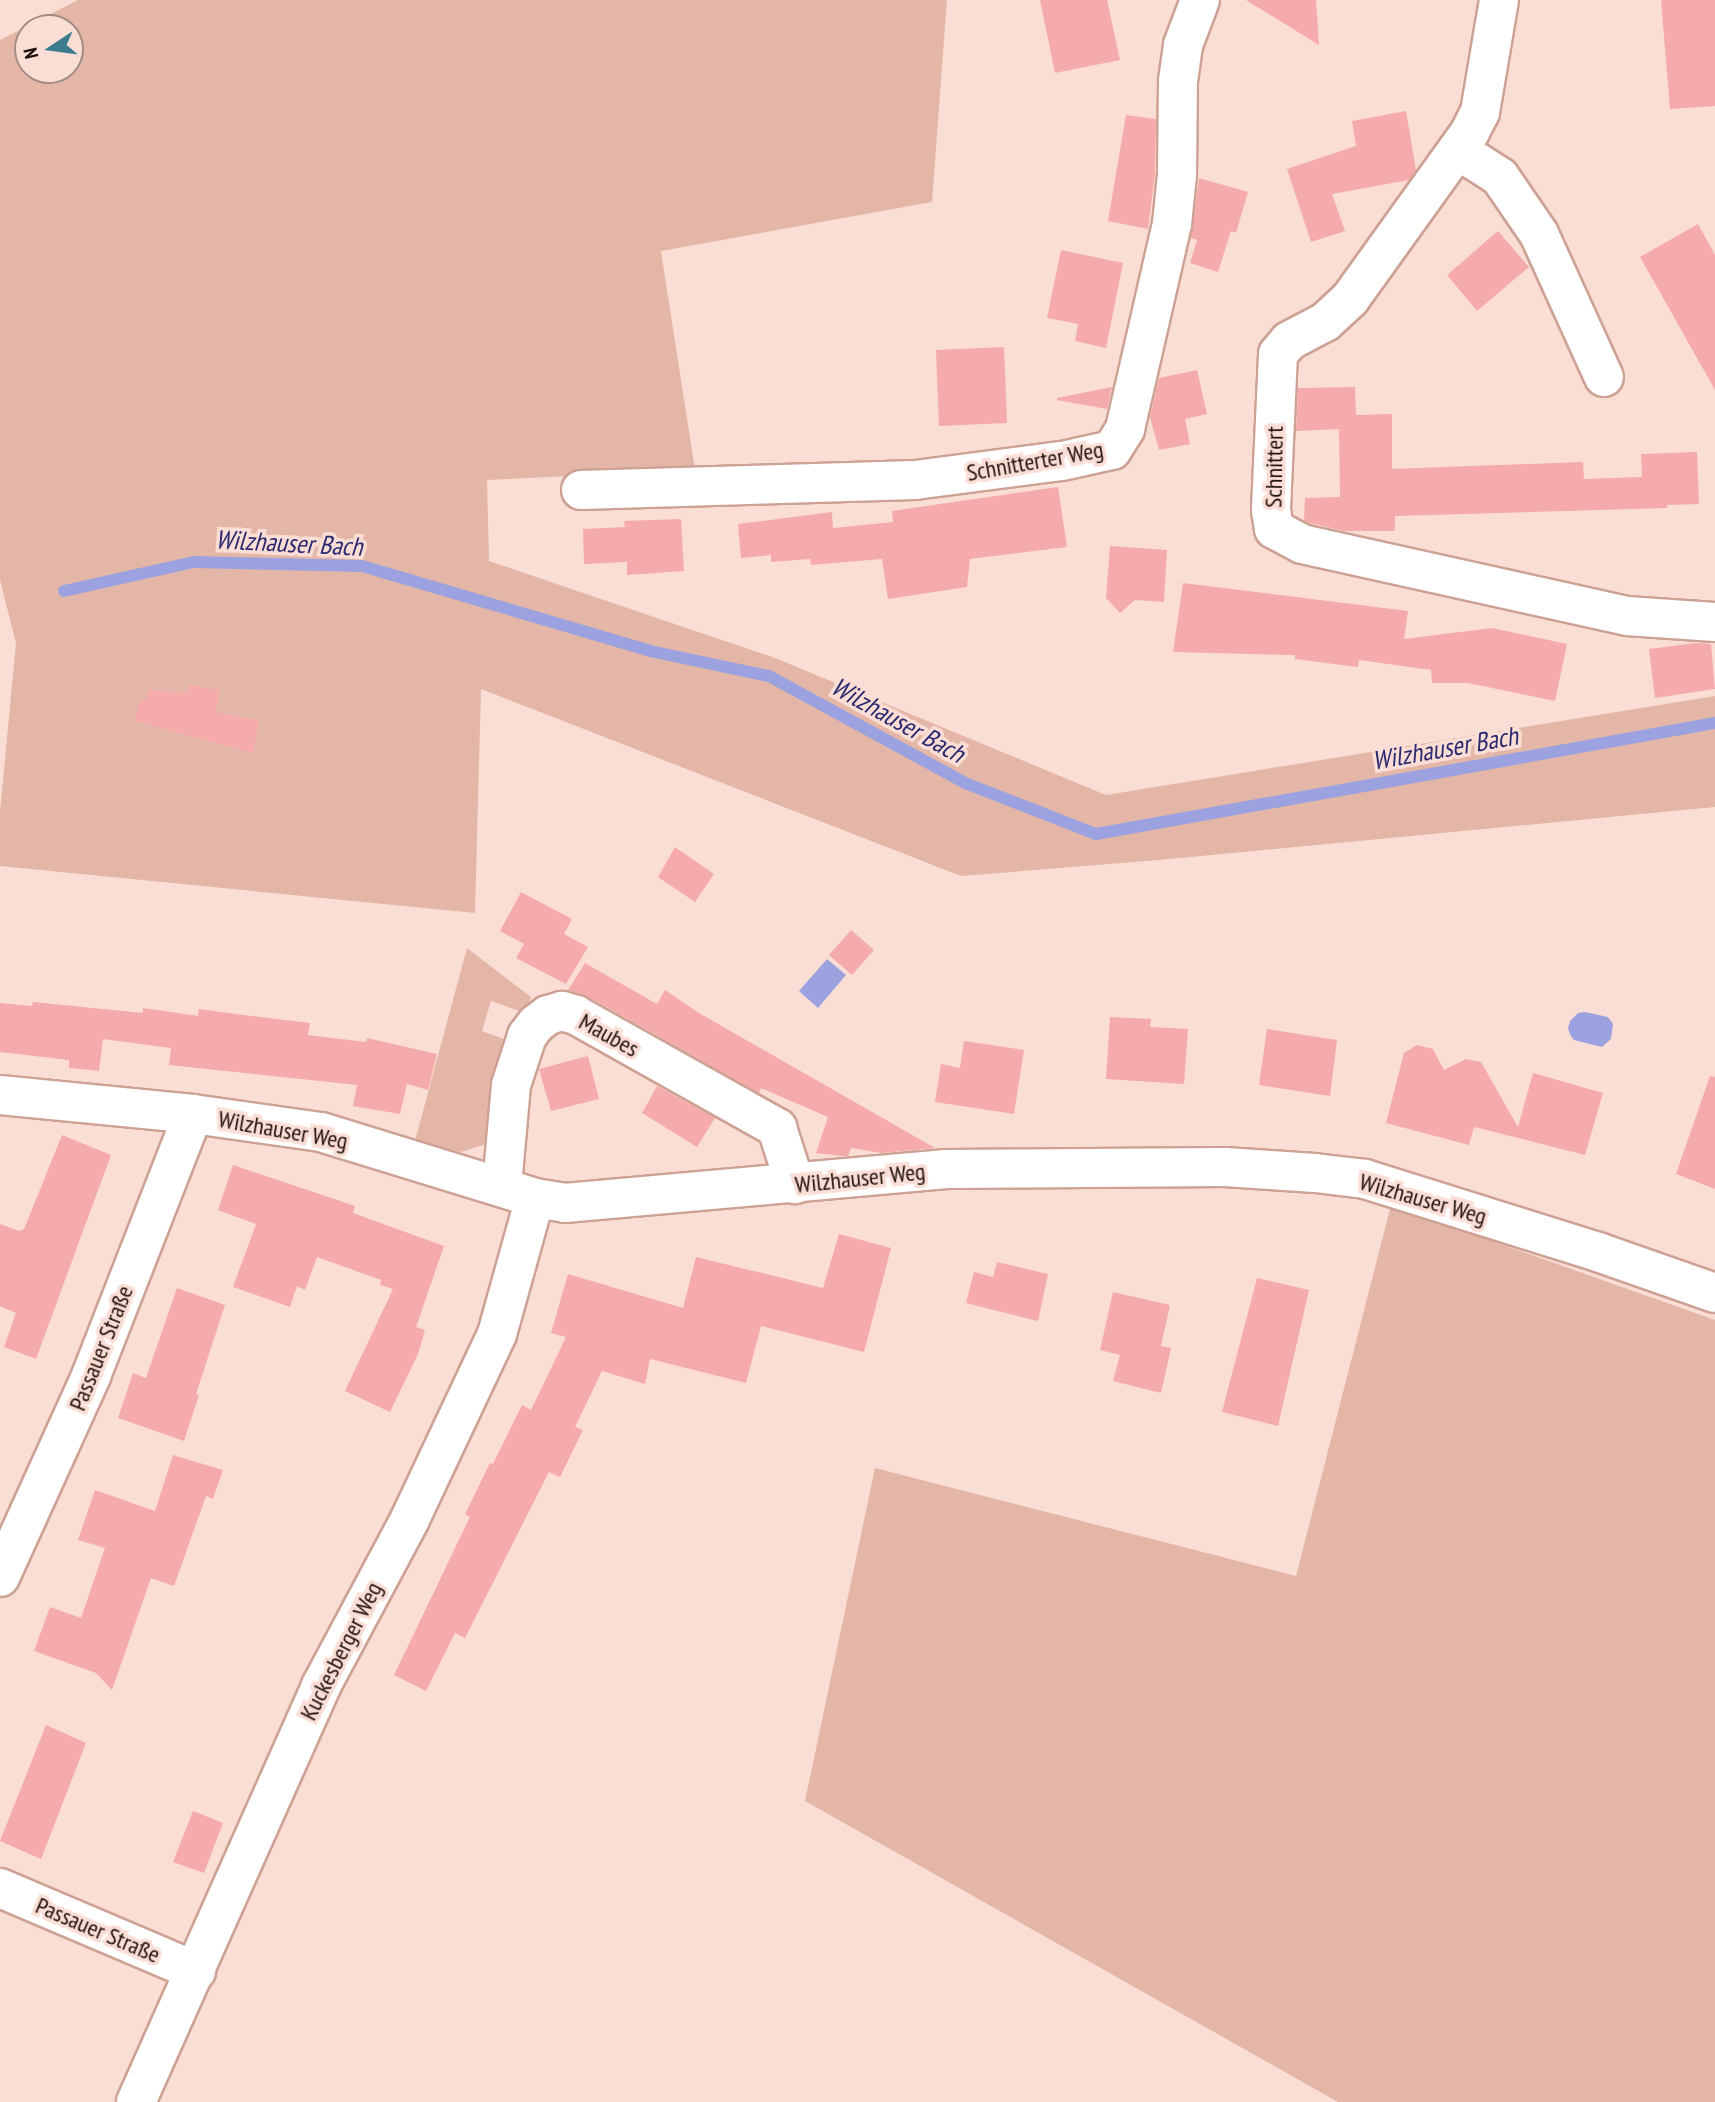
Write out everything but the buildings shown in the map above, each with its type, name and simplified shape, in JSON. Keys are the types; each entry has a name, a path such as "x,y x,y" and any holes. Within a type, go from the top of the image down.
{"street":[{"name":"Schnitterter Weg","path":"581,490 915,480 1062,461 1112,450 1125,429 1172,224 1177,175 1178,81 1183,45 1200,0"},
{"name":"Schnittert","path":"1499,0 1480,112 1458,150 1350,299 1325,321 1289,341 1278,354 1271,510 1274,528 1302,544 1626,616 1715,622"},
{"path":"1458,150 1500,177 1539,234 1604,376"},
{"name":"Maubes","path":"518,1192 511,1085 527,1036 536,1024 548,1015 562,1011 576,1015 777,1128 795,1184"},
{"name":"Wilzhauser Weg","path":"0,1094 193,1114 321,1132 518,1192 565,1203 604,1202 973,1169 1225,1167 1315,1173 1365,1179 1598,1252 1715,1293"},
{"name":"Passauer Straße","path":"0,1577 92,1376 193,1114"},
{"name":"Kuckesberger Weg","path":"136,2102 321,1686 410,1519 497,1335 518,1192"},
{"name":"Passauer Straße","path":"0,1888 196,1971"}],"shaded area":[{"path":"78,0 947,0 932,202 661,251 695,470 487,480 489,561 775,658 1106,795 1715,696 1715,807 1159,860 961,876 481,689 475,913 0,866 0,812 16,643 0,580 0,40 14,33 14,84 84,84 84,14 51,14"},
{"path":"467,948 531,997 525,1013 491,1001 482,1031 515,1043 494,1133 483,1145 461,1152 415,1141"},
{"path":"1391,1205 1715,1320 1715,2102 1338,2102 805,1801 875,1468 1296,1576"}],"water":[{"path":"827,959 846,975 818,1008 799,991"},
{"path":"1578,1013 1608,1017 1613,1024 1611,1039 1602,1047 1574,1040 1571,1036 1568,1029 1570,1021"}],"waterway":[{"name":"Wilzhauser Bach","path":"64,591 194,562 362,566 650,651 769,676 965,783 1096,834 1715,723"}]}
